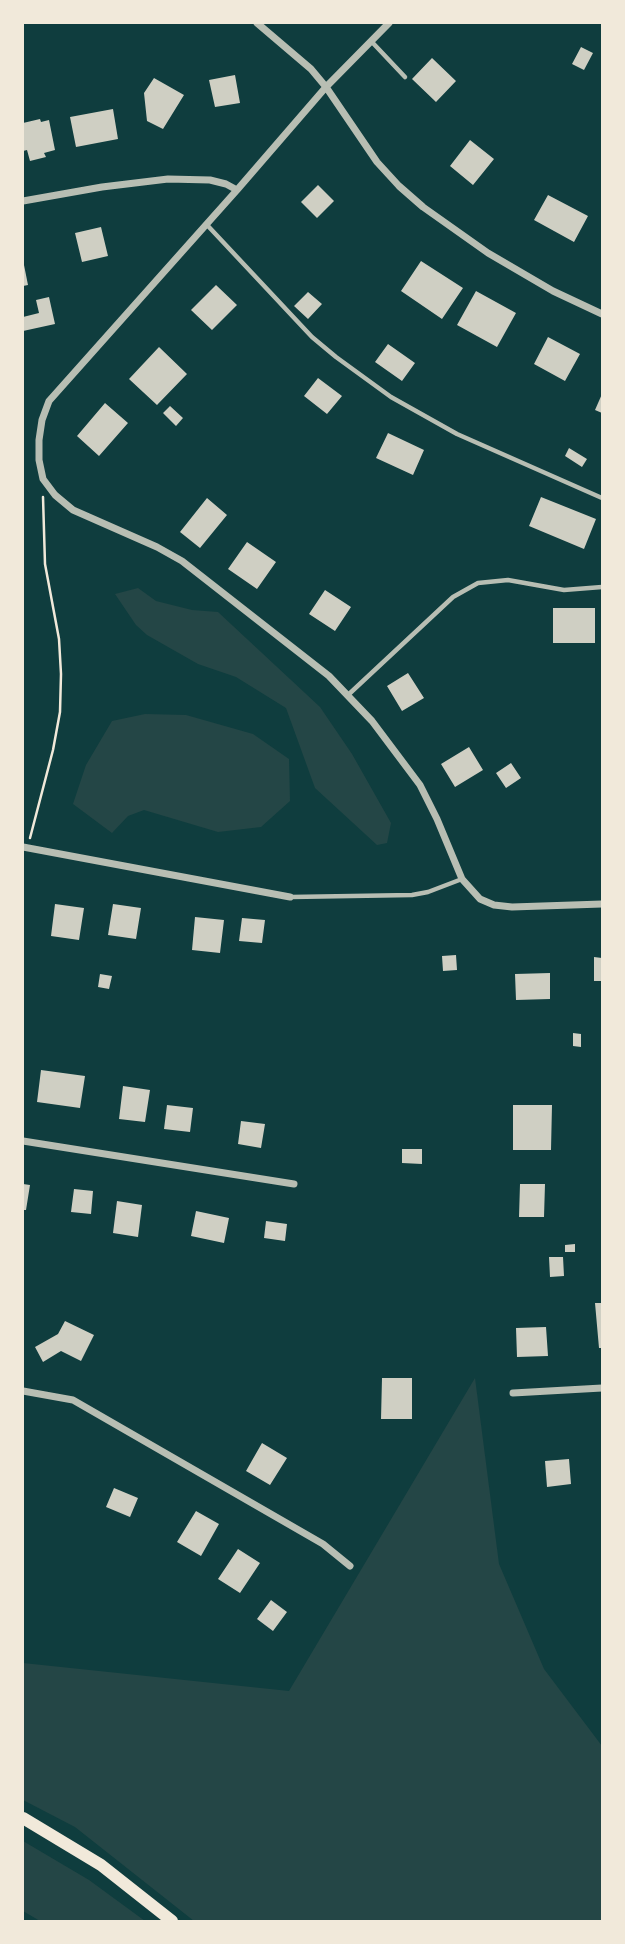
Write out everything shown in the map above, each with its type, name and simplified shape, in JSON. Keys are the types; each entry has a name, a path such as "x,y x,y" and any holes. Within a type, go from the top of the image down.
{"main road":[{"path":"23,1818 101,1865 172,1921"}],"street":[{"path":"257,23 293,51 326,87 377,162 423,207 488,253 553,291 602,314"},
{"path":"390,23 326,87 208,226 49,401 38,440 43,479 55,495 73,510 157,547 199,573 309,658 348,695 380,731 420,785 462,879 480,899 494,905 533,907 602,904"},
{"path":"23,201 168,179 210,180 237,190"},
{"path":"25,848 290,897"},
{"path":"23,1141 294,1184"},
{"path":"513,1393 602,1388"},
{"path":"23,1391 73,1400 323,1544 350,1566"}],"lane":[{"path":"371,41 405,77"},
{"path":"208,226 312,337 336,358 391,397 457,434 602,498"},
{"path":"348,695 453,597 478,583 508,580 564,590 602,587"},
{"path":"290,897 412,895 462,879"}],"path":[{"path":"25,848 53,750 60,712 59,639 45,564 42,529 43,479"}],"shaded area":[{"path":"138,588 156,601 192,610 218,612 320,707 352,754 391,823 387,843 377,845 315,788 286,708 236,677 198,664 147,635 136,625 115,594"},
{"path":"145,714 186,715 253,734 289,759 290,801 261,827 218,832 144,810 128,816 112,833 73,804 86,765 112,721"},
{"path":"475,1378 499,1564 544,1669 602,1746 602,1921 194,1921 75,1827 23,1800 23,1663 289,1691"},
{"path":"23,1841 89,1880 145,1921 40,1921 23,1911"}],"building":[{"path":"581,47 593,53 584,70 572,64"},
{"path":"432,58 456,81 436,102 412,79"},
{"path":"235,75 240,103 215,107 209,80"},
{"path":"154,78 184,95 163,129 147,121 144,93"},
{"path":"113,109 118,139 76,147 70,117"},
{"path":"40,119 41,122 49,120 55,150 44,153 46,157 30,161 27,150 23,151 23,123"},
{"path":"470,140 494,159 473,185 450,166"},
{"path":"318,185 334,201 317,218 301,202"},
{"path":"548,195 588,216 574,242 534,220"},
{"path":"101,227 108,256 82,262 75,233"},
{"path":"23,260 28,285 23,286"},
{"path":"421,261 463,288 442,319 401,291"},
{"path":"216,285 237,305 212,330 191,310"},
{"path":"476,291 516,313 497,347 457,325"},
{"path":"308,292 322,304 308,319 294,306"},
{"path":"49,297 55,324 23,331 23,317 39,313 36,300"},
{"path":"548,337 580,354 565,381 534,364"},
{"path":"388,344 415,363 402,381 375,362"},
{"path":"159,347 187,374 157,405 129,379"},
{"path":"318,378 342,396 327,414 304,396"},
{"path":"602,394 602,413 595,410"},
{"path":"105,403 128,423 99,456 77,436"},
{"path":"170,406 183,418 176,426 163,413"},
{"path":"388,433 424,450 413,475 376,458"},
{"path":"569,448 587,459 582,467 565,456"},
{"path":"541,497 596,519 584,549 529,526"},
{"path":"207,498 227,515 200,548 180,532"},
{"path":"247,542 276,562 257,589 228,569"},
{"path":"325,590 351,607 335,631 309,614"},
{"path":"553,608 595,608 595,643 553,643"},
{"path":"408,673 424,698 402,711 387,686"},
{"path":"469,747 483,770 455,787 441,764"},
{"path":"511,763 521,778 506,788 496,773"},
{"path":"55,904 84,908 79,940 51,936"},
{"path":"113,904 141,908 136,939 108,935"},
{"path":"195,917 224,920 220,953 192,950"},
{"path":"242,918 265,920 262,943 239,941"},
{"path":"456,955 457,970 443,971 442,956"},
{"path":"594,957 602,958 602,981 594,981"},
{"path":"550,973 550,999 516,1000 515,974"},
{"path":"100,974 112,976 109,989 98,987"},
{"path":"573,1033 581,1034 581,1047 573,1046"},
{"path":"41,1070 85,1076 80,1108 37,1102"},
{"path":"123,1086 150,1090 145,1122 119,1119"},
{"path":"167,1105 193,1108 190,1132 164,1129"},
{"path":"513,1105 552,1105 551,1150 513,1150"},
{"path":"241,1121 265,1124 261,1148 238,1144"},
{"path":"402,1149 422,1149 422,1164 402,1163"},
{"path":"23,1184 30,1185 26,1210 23,1210"},
{"path":"520,1184 545,1184 544,1217 519,1217"},
{"path":"74,1189 93,1191 91,1214 71,1212"},
{"path":"117,1201 142,1205 138,1237 113,1233"},
{"path":"196,1211 229,1218 224,1243 191,1236"},
{"path":"266,1221 287,1224 285,1241 264,1238"},
{"path":"575,1244 575,1252 565,1252 565,1245"},
{"path":"549,1257 563,1257 564,1276 550,1277"},
{"path":"595,1303 602,1303 602,1348 599,1348"},
{"path":"65,1321 94,1335 81,1361 61,1351 43,1362 35,1347 58,1334"},
{"path":"546,1327 548,1356 517,1357 516,1328"},
{"path":"382,1378 412,1378 412,1419 381,1419"},
{"path":"262,1443 287,1458 270,1485 246,1471"},
{"path":"569,1459 571,1484 547,1487 545,1461"},
{"path":"114,1488 138,1498 130,1517 106,1507"},
{"path":"196,1511 219,1524 201,1556 177,1542"},
{"path":"238,1549 260,1563 240,1593 218,1579"},
{"path":"271,1600 287,1612 273,1631 257,1619"}]}
